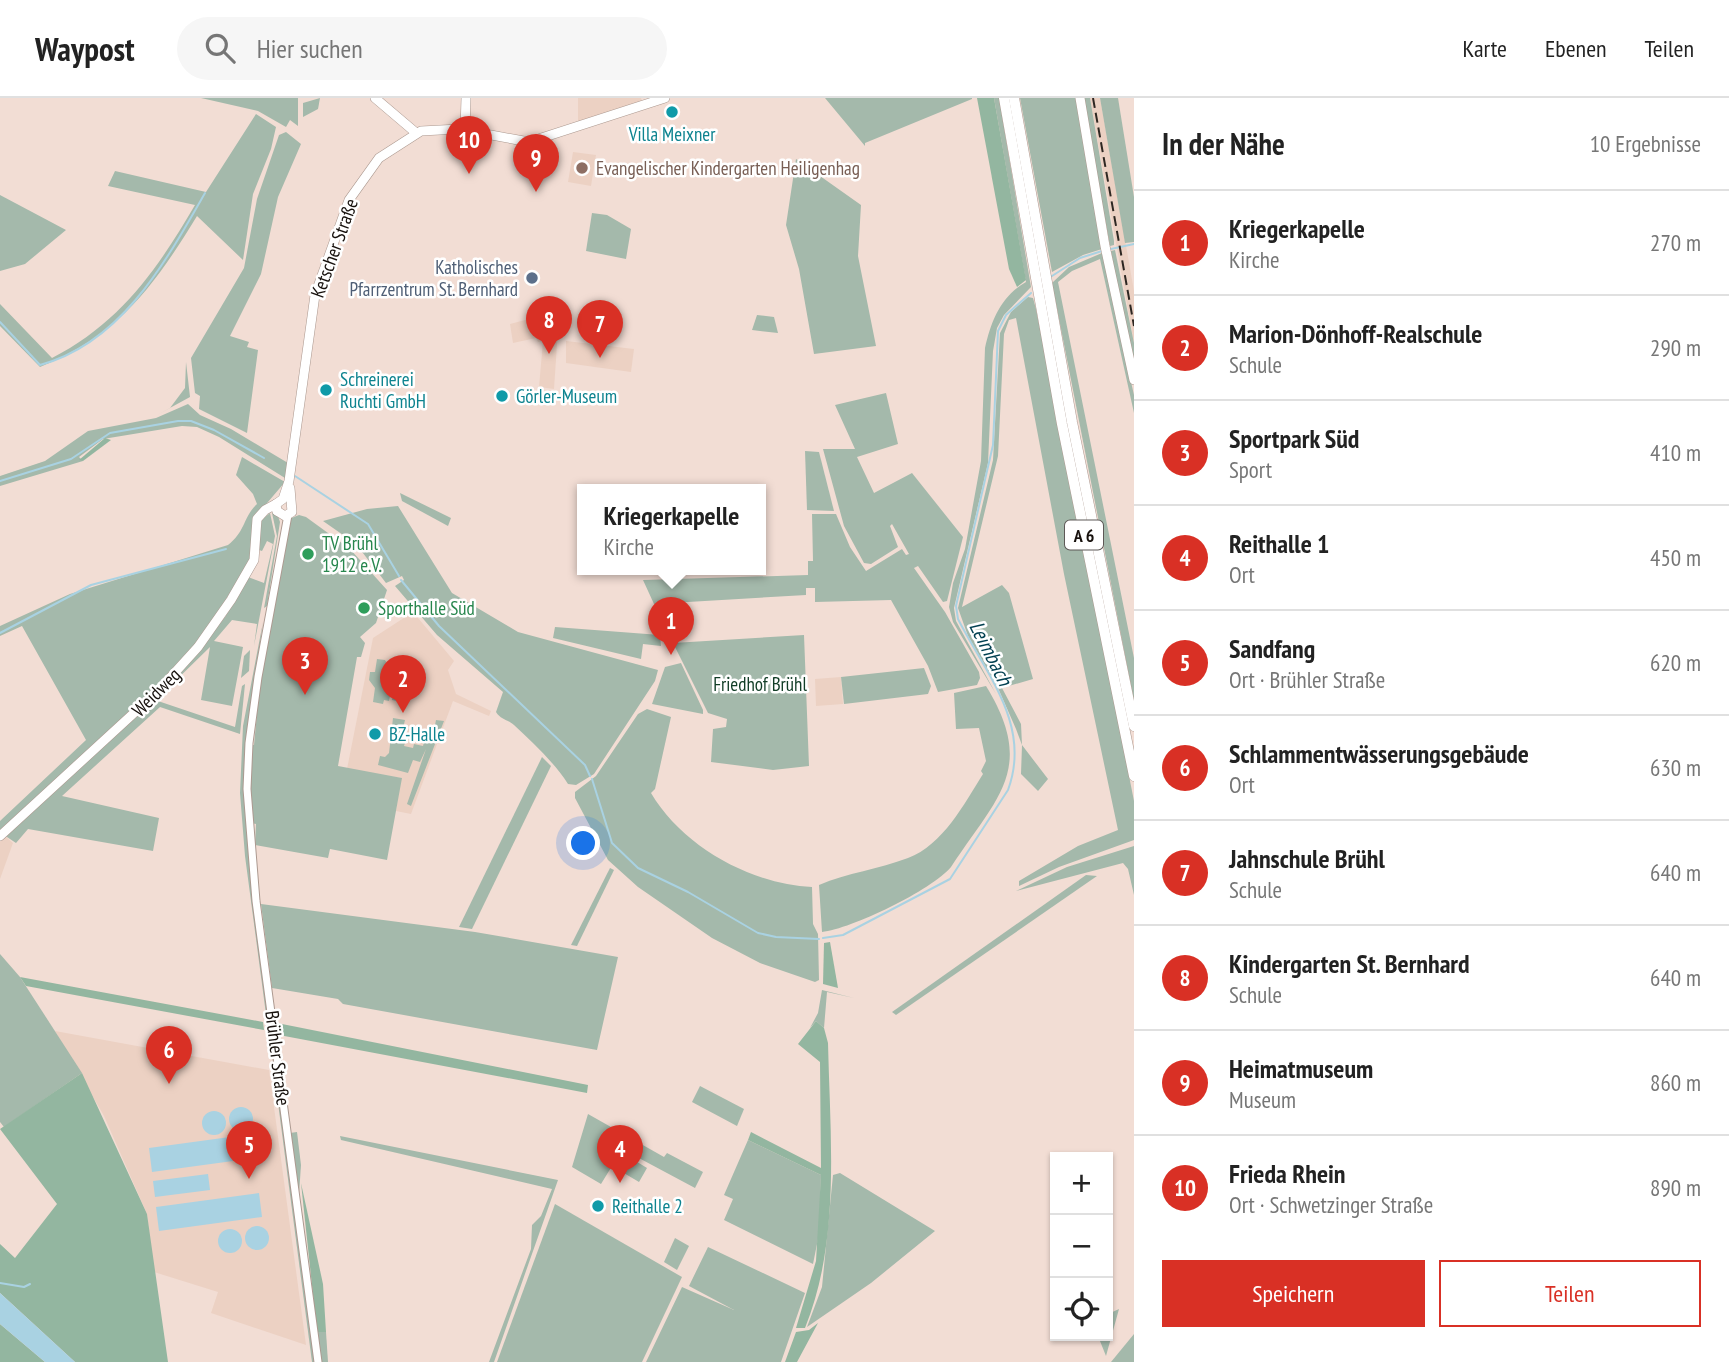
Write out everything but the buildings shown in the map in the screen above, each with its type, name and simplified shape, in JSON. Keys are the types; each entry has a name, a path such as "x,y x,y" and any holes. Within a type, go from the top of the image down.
{"highway":[{"name":"A 6","path":"1004,98 1062,424 1134,776"},
{"name":"A 6","path":"1014,98 1072,422 1134,726"}],"main road":[{"path":"375,98 415,132 465,130 502,139 536,141 665,98"},
{"path":"465,130 466,98"},
{"path":"1080,98 1106,250 1134,380"},
{"name":"Ketscher Straße","path":"282,508 290,476 315,295 336,234 349,200 379,158 415,132"},
{"name":"Weidweg","path":"0,836 159,690 198,647 231,600 254,560 258,542 256,522 260,515 282,508"}],"street":[{"name":"Brühler Straße","path":"282,508 283,528 249,743 247,789 251,853 318,1362"}],"shaded area":[{"path":"578,98 641,98 642,101 578,122"},
{"path":"1090,98 1100,98 1134,291 1134,343"},
{"name":"Evangelischer Kindergarten Heiligenhag","path":"573,152 596,155 591,186 568,182"},
{"path":"544,315 559,315 554,389 539,387 543,341 538,342 536,338 513,343 510,324"},
{"path":"566,341 634,349 631,372 566,363"},
{"path":"413,612 454,661 448,670 456,694 491,711 489,716 453,701 411,814 396,811 401,778 347,769 373,638"},
{"path":"841,677 843,704 816,706 815,679"},
{"path":"4,835 13,843 0,879 0,839"},
{"path":"55,1031 269,1070 306,1345 211,1313 218,1292 154,1272 147,1214 104,1116"}],"green space":[{"path":"201,98 298,98 298,126 290,120 286,127 258,111"},
{"path":"320,98 318,109 303,117 303,103"},
{"path":"825,98 972,99 865,143 865,146"},
{"path":"977,98 994,98 1026,280 1017,287 1009,269"},
{"path":"994,98 999,98 1031,287 1004,315 997,328 993,351 988,463 954,608 956,621 996,694 953,622 949,607 953,583 965,549 981,461 985,348 998,310 1010,294 1026,282"},
{"path":"1020,98 1077,98 1102,249 1083,255 1052,272"},
{"path":"1083,98 1090,98 1114,241 1114,245 1110,246"},
{"path":"1100,98 1118,98 1134,197 1134,242 1125,243"},
{"path":"256,114 276,127 271,149 253,194 243,260 197,216 165,265 132,306 92,340 40,367 0,326 0,304 52,358 98,328 135,293 151,273 195,205 108,186 115,171 206,192"},
{"path":"286,132 301,144 278,197 261,274 230,336 249,342 247,347 258,350 247,433 199,409 200,396 195,393 191,358 244,268 257,199 279,135"},
{"path":"796,159 861,205 858,256 876,346 814,354 799,269 786,225"},
{"path":"0,195 66,230 25,264 0,271"},
{"path":"592,213 607,215 631,229 626,259 586,251"},
{"path":"1115,250 1134,343 1134,372 1111,251"},
{"path":"1102,253 1134,395 1134,413 1100,259 1072,271 1058,282 1134,658 1134,701 1052,283 1069,267"},
{"path":"1028,297 1033,298 1036,309 1134,801 1134,840 1059,867 1019,886 1019,881 1078,846 1118,830 1064,574 1016,318 1009,320 1004,334 998,456 962,607 1002,585 1009,593 1033,679 1002,688 1021,724 1022,745 998,688 968,636 958,608 993,460 1000,333 1011,312"},
{"path":"757,315 774,317 778,333 752,330"},
{"path":"186,362 190,397 170,408 185,388"},
{"path":"886,393 898,444 857,457 874,493 912,473 963,537 947,601 943,602 918,566 914,568 945,612 979,672 977,685 938,692 928,666 891,600 815,602 815,588 806,588 806,595 654,604 643,580 808,575 808,561 813,561 812,514 836,514 850,547 866,571 902,549 906,555 909,554 892,524 890,526 898,547 871,564 864,563 844,526 823,449 855,449 835,405"},
{"path":"188,404 200,415 231,429 288,463 285,478 219,437 197,427 182,426 103,439 79,457 83,461 0,486 0,476 45,461 88,431 156,418"},
{"path":"105,438 111,440 83,461 79,460"},
{"path":"805,451 819,452 834,511 807,510"},
{"path":"242,457 285,482 262,509 253,555 205,634 156,690 0,833 0,821 86,740 22,626 0,636 0,626 70,594 228,545 238,535 257,504 253,494 236,475"},
{"path":"400,493 451,518 448,526 402,501"},
{"path":"398,506 452,593 518,632 658,670 655,681 594,774 576,785 568,784 535,745 496,712 503,692 437,635 395,586 404,580 402,576 386,583 356,544 323,521 367,509"},
{"path":"270,513 275,536 254,646 257,624 232,620 214,641 243,647 232,706 201,700 210,647 163,693 225,617 248,577 264,583 273,544 267,541 262,551 259,550 260,521"},
{"path":"272,513 278,516 280,522 267,606 264,608 277,536"},
{"path":"299,515 306,517 350,549 387,590 376,623 360,637 365,643 361,657 357,657 338,766 402,778 387,860 330,849 328,858 255,845 256,824 251,823 251,745 254,745 260,682 289,519"},
{"path":"263,622 245,754 244,794 273,1067 245,856 240,793 243,726"},
{"path":"555,627 660,635 661,646 643,644 641,659 553,638"},
{"name":"Friedhof Brühl","path":"804,635 809,766 773,770 711,762 713,729 726,727 727,719 708,713 673,643"},
{"path":"250,650 249,671 241,678 244,656"},
{"path":"377,659 385,660 394,676 389,701 384,700 383,704 373,702 375,688 369,680 370,672 375,672"},
{"path":"681,663 703,714 652,704 665,667"},
{"path":"924,668 931,686 928,694 844,704 841,677"},
{"path":"397,673 406,673 415,686 404,687 401,702 392,700"},
{"path":"245,684 240,734 160,707 62,796 159,818 153,851 28,829 16,843 4,835 155,700 235,727 242,686"},
{"path":"986,686 1001,715 1009,739 1009,761 1005,781 983,821 951,867 927,886 871,916 822,932 819,885 897,862 920,852 942,834 960,810 983,774 981,771 986,761 979,728 956,729 954,693"},
{"path":"647,709 671,717 655,789 651,793 681,830 700,846 743,870 766,879 812,887 813,924 818,934 819,980 815,982 760,963 712,938 638,887 608,860 575,798 575,792 596,776 638,714"},
{"path":"393,718 405,720 400,741 405,743 404,746 413,748 414,744 423,746 426,734 433,735 436,720 444,721 411,806 407,804 426,749 420,762 413,760 408,773 378,765 380,756 385,757 389,753"},
{"path":"1022,745 1048,779 1038,791 1021,774"},
{"path":"542,757 551,766 472,929 459,927"},
{"path":"1134,846 1134,895 1128,869 1123,863 1016,891 1067,867"},
{"path":"610,868 614,870 577,946 571,945"},
{"path":"1086,875 1097,876 896,1015 892,1012"},
{"path":"261,904 475,932 618,957 597,1050 343,1004 338,999 272,988"},
{"path":"830,942 838,988 823,984 824,943"},
{"path":"0,954 20,977 82,1073 4,1127 0,1122"},
{"path":"20,977 263,1022 264,1030 26,986"},
{"path":"822,990 854,998 827,992 824,1028 816,1021 810,1028 818,1013"},
{"path":"816,1021 824,1028 828,1043 831,1151 829,1223 816,1294 805,1328 796,1328 816,1261 821,1175 748,1140 751,1132 821,1168 820,1062 798,1044"},
{"path":"277,1023 588,1085 587,1093 279,1035"},
{"path":"82,1073 147,1214 168,1362 75,1362 0,1293 0,1244 15,1258 57,1204 0,1129"},
{"path":"275,1080 278,1084 316,1362 312,1362"},
{"path":"700,1086 744,1109 737,1126 692,1102"},
{"path":"588,1114 664,1157 667,1153 703,1172 695,1188 622,1149 621,1152 647,1168 639,1182 612,1166 601,1184 572,1167"},
{"path":"297,1132 301,1165 299,1194 290,1133"},
{"path":"340,1136 558,1180 494,1362 489,1362 531,1249 532,1225 541,1216 552,1189 341,1140"},
{"path":"748,1140 821,1175 819,1234 813,1264 724,1220 733,1199 724,1195"},
{"path":"840,1173 935,1231 871,1283 807,1327 822,1287 833,1175"},
{"path":"301,1183 323,1284 326,1332 317,1332"},
{"path":"555,1204 682,1277 642,1362 497,1362"},
{"path":"675,1238 689,1246 677,1270 664,1262"},
{"path":"708,1247 805,1293 781,1362 646,1362 682,1287 734,1310 689,1286"},
{"path":"1119,1309 1113,1331 1113,1312"},
{"path":"818,1323 797,1362 785,1362 796,1332 809,1330"},
{"path":"0,1324 45,1362 0,1362"},
{"path":"317,1332 326,1332 328,1362 321,1362"},
{"path":"1134,1334 1134,1362 1111,1362"},
{"path":"1100,1341 1110,1341 1106,1356"}],"water":[{"path":"241,1107 249,1111 253,1119 249,1127 241,1131 233,1127 229,1119 233,1111"},
{"path":"214,1111 222,1115 226,1123 222,1131 214,1135 206,1131 202,1123 206,1115"},
{"path":"252,1134 255,1158 152,1172 149,1148"},
{"path":"208,1174 210,1190 155,1197 153,1181"},
{"path":"259,1193 262,1217 159,1231 156,1207"},
{"path":"257,1226 265,1230 269,1238 265,1246 257,1250 249,1246 245,1238 249,1230"},
{"path":"230,1229 238,1233 242,1241 238,1249 230,1253 222,1249 218,1241 222,1233"},
{"path":"0,1293 75,1362 45,1362 0,1324"}],"waterway":[{"path":"0,322 40,365 69,354 95,338 118,319 139,296 157,272 205,193"},
{"name":"Leimbach","path":"1111,249 1134,244"},
{"name":"Leimbach","path":"1052,276 1080,258 1102,251"},
{"name":"Leimbach","path":"823,938 843,935 950,879 1008,790 1014,766 1010,722 992,680 958,619 956,606 993,445 998,331 1006,315 1031,293"},
{"name":"Leimbach","path":"0,481 71,459 110,433 178,421 191,421 214,430 264,458"},
{"name":"Leimbach","path":"295,476 368,524 399,576"},
{"path":"0,633 91,585 226,549"},
{"name":"Leimbach","path":"401,580 439,626 585,765 590,776"},
{"name":"Leimbach","path":"592,779 612,843 638,868 688,892 758,933 776,937 819,939"},
{"path":"0,1283 24,1287 30,1284"}],"railway":[{"path":"1093,98 1134,326"}],"place":[{"name":"Villa Meixner","path":"672,112"},
{"name":"Evangelischer Kindergarten Heiligenhag","path":"582,168"},
{"name":"Frieda Rhein","path":"469,174"},
{"name":"Heimatmuseum","path":"536,192"},
{"name":"Katholisches Pfarrzentrum St. Bernhard","path":"532,278"},
{"name":"Kindergarten St. Bernhard","path":"549,354"},
{"name":"Jahnschule Brühl","path":"600,358"},
{"name":"Schreinerei Ruchti GmbH","path":"326,390"},
{"name":"Görler-Museum","path":"502,396"},
{"name":"TV Brühl 1912 e.V.","path":"308,554"},
{"name":"Sporthalle Süd","path":"364,608"},
{"name":"Kriegerkapelle","path":"671,655"},
{"name":"Sportpark Süd","path":"305,695"},
{"name":"Marion-Dönhoff-Realschule","path":"403,713"},
{"name":"BZ-Halle","path":"375,734"},
{"name":"Schlammentwässerungsgebäude","path":"169,1084"},
{"name":"Sandfang","path":"249,1179"},
{"name":"Reithalle 1","path":"620,1183"},
{"name":"Reithalle 2","path":"598,1206"}]}
